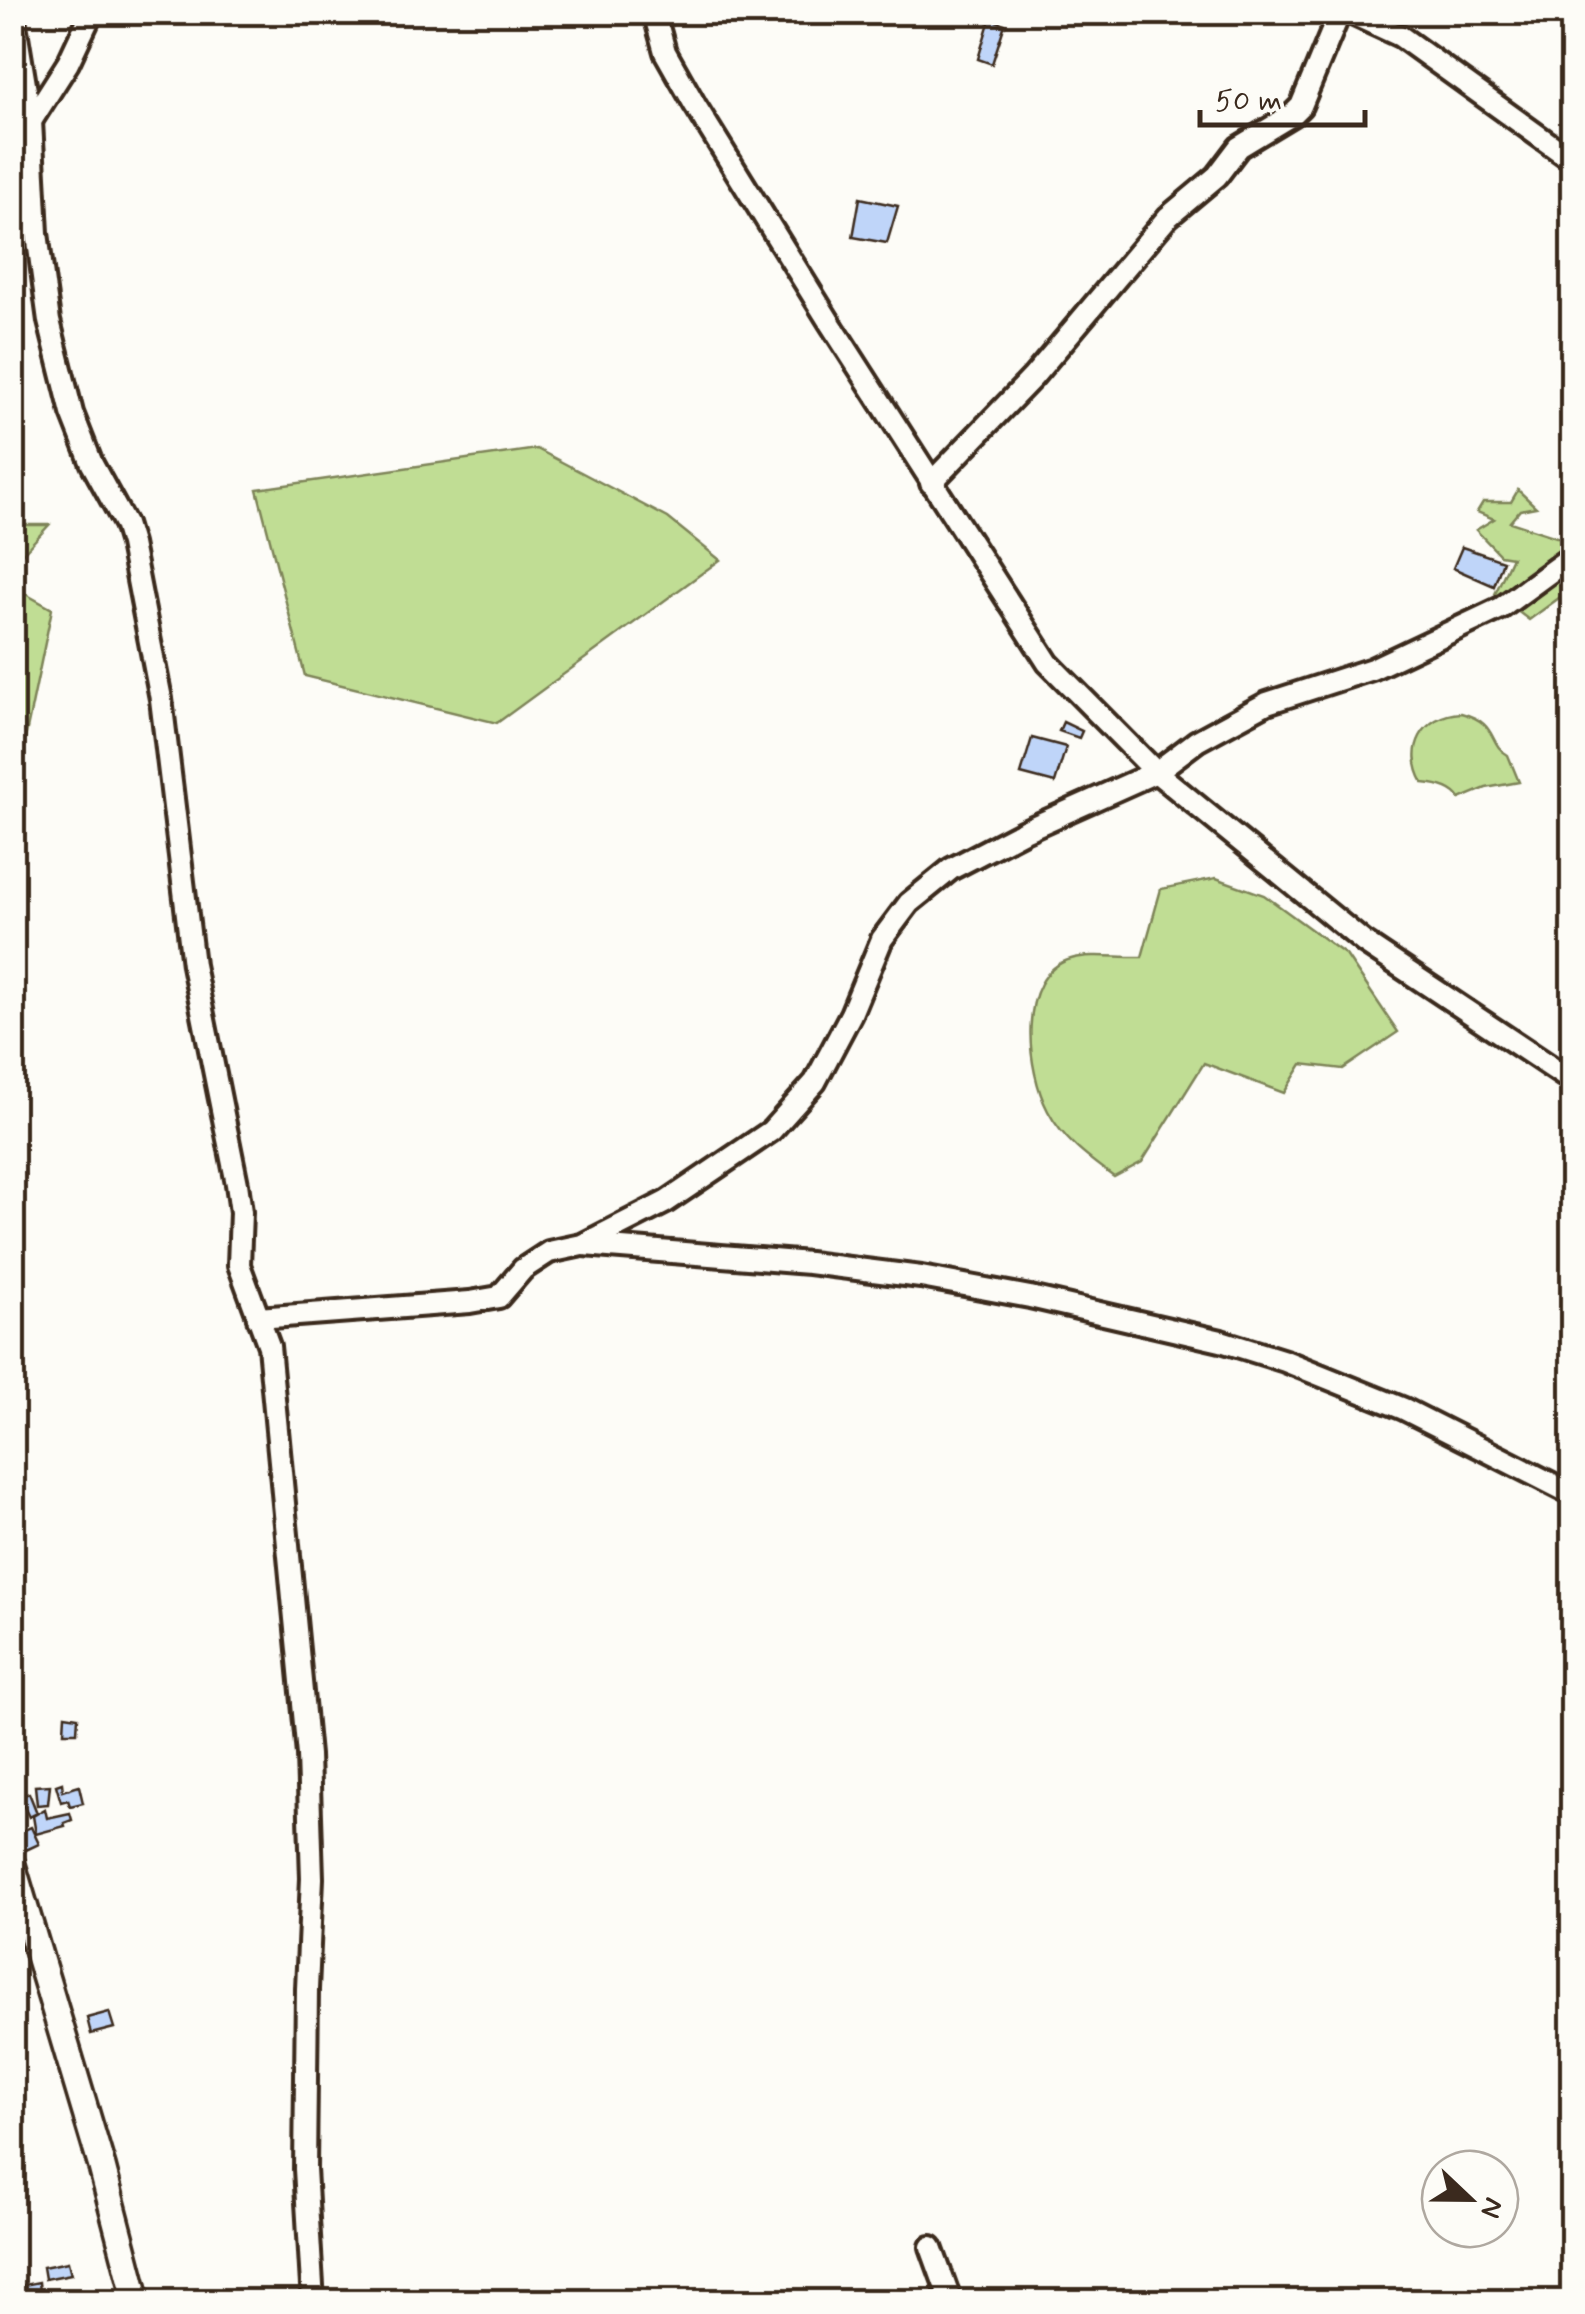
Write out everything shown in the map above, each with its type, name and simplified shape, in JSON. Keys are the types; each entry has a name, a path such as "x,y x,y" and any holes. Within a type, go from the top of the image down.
{"street":[{"path":"13,12 31,121 36,233 48,320 72,413 92,464 126,524 161,699 193,965 241,1212 239,1265 269,1346 312,1831 306,2169 313,2302"},
{"path":"31,121 68,63 92,12"},
{"path":"654,12 665,52 696,105 1048,663 1156,772 1365,944 1572,1082"},
{"path":"931,483 1033,377 1168,217 1216,176 1240,147 1301,106 1340,12"},
{"path":"1348,12 1400,36 1572,160"},
{"path":"258,1318 470,1302 499,1296 532,1261 549,1252 582,1245 666,1202 771,1131 816,1082 851,1014 882,939 909,903 951,869 1024,831 1156,772 1198,741 1267,703 1372,669 1501,608 1572,556"},
{"path":"582,1245 809,1262 921,1277 1030,1297 1221,1341 1285,1361 1404,1410 1572,1494"},
{"path":"12,1866 102,2168 137,2302"},
{"path":"931,2247 952,2302"}],"green space":[{"path":"537,449 668,518 720,560 497,723 305,676 257,489"},
{"path":"1518,490 1536,507 1520,510 1510,522 1572,542 1572,583 1563,595 1529,620 1495,594 1512,557 1500,555 1476,530 1494,519 1477,512 1483,502 1511,502"},
{"path":"12,525 49,525 13,564"},
{"path":"13,587 52,609 12,797"},
{"path":"1461,713 1487,728 1508,755 1519,782 1486,788 1460,799 1449,789 1423,783 1415,758 1420,736 1436,720"},
{"path":"1216,878 1264,895 1346,955 1398,1032 1343,1069 1302,1064 1284,1093 1204,1063 1142,1162 1114,1177 1069,1140 1048,1111 1031,1050 1034,1004 1041,984 1053,969 1071,959 1142,957 1161,889"}],"building":[{"path":"990,19 1005,24 992,64 978,59"},
{"path":"860,198 898,206 887,243 853,237"},
{"path":"1462,547 1503,561 1494,586 1453,568"},
{"path":"1063,722 1082,731 1079,738 1059,731"},
{"path":"1032,738 1066,747 1055,783 1021,774"},
{"path":"65,1715 78,1717 77,1732 64,1732"},
{"path":"62,1783 63,1791 79,1786 83,1803 70,1806 68,1800 61,1802 56,1785"},
{"path":"50,1785 48,1804 37,1805 35,1786"},
{"path":"29,1793 37,1813 29,1817 19,1797"},
{"path":"45,1809 47,1818 70,1813 72,1820 65,1826 36,1834 33,1816"},
{"path":"31,1827 39,1844 26,1850 17,1833"},
{"path":"109,2012 114,2028 91,2034 87,2018"},
{"path":"68,2262 71,2274 45,2279 43,2267"},
{"path":"39,2282 41,2302 27,2302 24,2285"}]}
